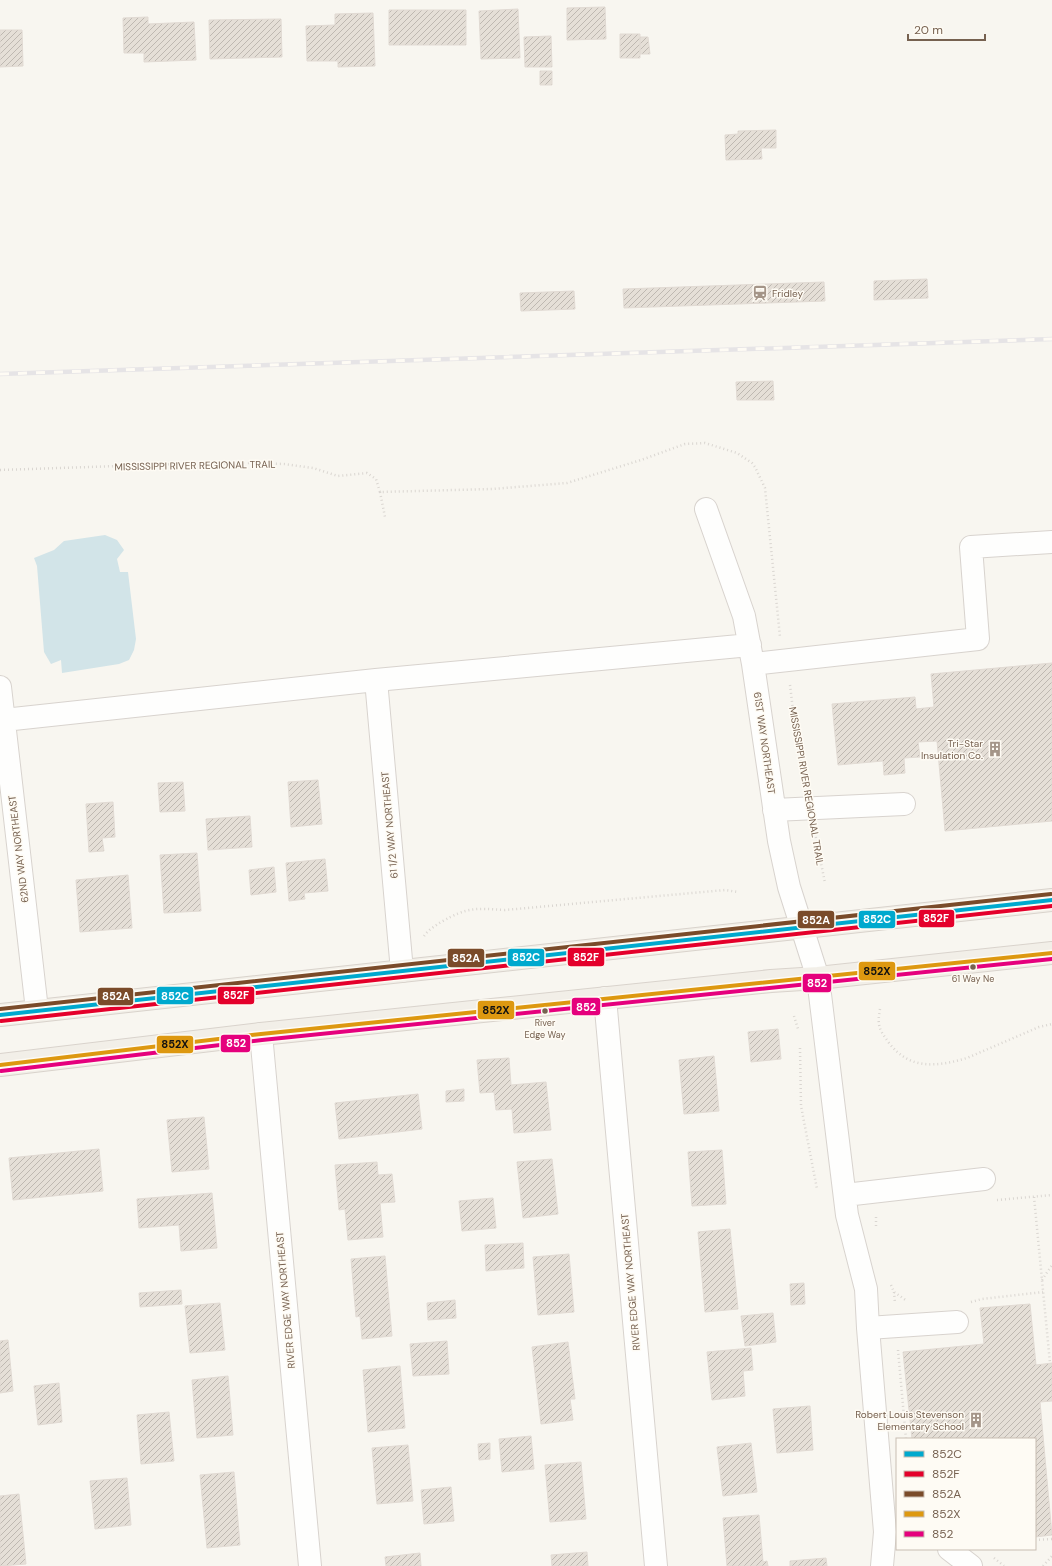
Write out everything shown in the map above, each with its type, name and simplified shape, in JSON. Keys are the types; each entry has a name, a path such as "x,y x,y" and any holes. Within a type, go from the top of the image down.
{"main road":[{"path":"0,1015 802,926 1052,900"},
{"path":"0,1065 261,1034 1052,953"}],"street":[{"name":"61ST WAY NORTHEAST","path":"706,509 744,616 752,654 779,842 789,887 818,978 846,1205 866,1289 868,1328 891,1532 882,1566"},
{"path":"4,720 376,680 752,654 788,659 978,639 971,547 1052,542"},
{"name":"61 1/2 WAY NORTHEAST","path":"376,680 402,971"},
{"name":"62ND WAY NORTHEAST","path":"0,687 37,1010"},
{"path":"774,810 904,804"},
{"name":"RIVER EDGE WAY NORTHEAST","path":"605,998 656,1566"},
{"name":"RIVER EDGE WAY NORTHEAST","path":"261,1034 310,1566"},
{"path":"846,1205 984,1179"},
{"path":"868,1328 896,1326 961,1313"},
{"path":"950,1550 971,1566"}],"path":[{"name":"MISSISSIPPI RIVER REGIONAL TRAIL","path":"0,470 208,463 284,464 313,468 338,476 367,473 376,479 380,492 492,489 567,483 641,460 685,444 705,443 737,454 752,462 756,467 765,488 779,635 788,659 795,726 825,883"},
{"path":"380,492 385,517"},
{"path":"422,939 426,932 439,924 460,912 473,909 505,910 725,890 738,892"},
{"path":"880,1009 878,1023 882,1034 895,1051 905,1059 931,1065 967,1058 1039,1027 1052,1024"},
{"path":"794,1016 798,1031"},
{"path":"800,1045 800,1090 818,1195"},
{"path":"994,1200 1052,1195"},
{"path":"1034,1196 1050,1363"},
{"path":"846,1205 876,1212 878,1231"},
{"path":"1042,1281 1052,1265"},
{"path":"889,1279 894,1292 906,1438"},
{"path":"894,1292 913,1305"},
{"path":"961,1313 982,1299 1043,1292"},
{"path":"1036,1540 1052,1539"},
{"path":"1044,1566 1052,1556"}],"shaded area":[{"path":"105,535 117,540 124,550 117,559 120,572 128,572 136,639 134,650 129,660 119,664 62,673 61,660 51,664 44,652 37,566 34,558 54,550 64,541"}],"building":[{"path":"605,7 606,39 567,40 567,8"},
{"path":"518,9 520,58 481,59 479,11"},
{"path":"389,10 466,10 466,45 389,45"},
{"path":"373,13 375,66 338,67 338,61 307,61 306,26 335,25 335,14"},
{"path":"148,17 148,24 194,22 196,60 144,62 144,53 124,53 123,18"},
{"path":"281,19 282,57 210,59 209,20"},
{"path":"0,30 22,30 23,66 0,67"},
{"path":"620,34 640,34 640,58 620,58"},
{"path":"551,36 552,67 525,67 524,37"},
{"path":"640,37 648,37 650,54 640,54"},
{"path":"540,71 552,71 552,85 540,85"},
{"path":"776,130 776,148 761,148 762,159 726,160 725,135 738,134 738,131"},
{"path":"927,279 928,298 874,300 874,281"},
{"path":"824,282 825,301 624,308 623,289"},
{"path":"574,291 575,309 521,311 520,293"},
{"path":"773,381 774,400 737,400 736,382"},
{"name":"Tri-Star Insulation Co.","path":"1052,663 1052,821 945,831 937,741 918,742 920,757 904,758 905,773 884,775 883,761 838,765 832,704 915,697 916,709 934,707 931,674"},
{"path":"318,780 322,824 291,827 288,782"},
{"path":"183,782 185,811 160,812 158,783"},
{"path":"113,802 115,837 102,838 104,851 89,852 86,804"},
{"path":"250,816 252,847 208,850 206,819"},
{"path":"197,853 201,911 164,913 160,855"},
{"path":"325,859 328,891 304,893 305,899 289,901 286,863"},
{"path":"274,867 276,892 251,895 249,870"},
{"path":"128,875 132,928 80,932 76,880"},
{"path":"778,1029 781,1059 751,1062 748,1032"},
{"path":"714,1056 719,1111 684,1114 679,1060"},
{"path":"509,1058 511,1085 546,1082 551,1130 514,1133 512,1109 496,1110 494,1092 480,1093 477,1060"},
{"path":"464,1089 464,1101 446,1102 446,1091"},
{"path":"418,1094 422,1129 339,1139 335,1103"},
{"path":"204,1117 209,1169 172,1172 167,1120"},
{"path":"99,1149 103,1191 13,1200 9,1158"},
{"path":"722,1150 726,1204 692,1206 688,1152"},
{"path":"552,1159 558,1214 523,1218 517,1162"},
{"path":"377,1162 378,1175 392,1174 395,1202 380,1203 383,1237 348,1240 345,1209 339,1210 335,1165"},
{"path":"212,1193 217,1248 181,1251 179,1225 139,1228 137,1199"},
{"path":"493,1198 496,1228 462,1231 459,1201"},
{"path":"730,1229 738,1309 705,1312 698,1232"},
{"path":"523,1243 524,1268 486,1271 485,1245"},
{"path":"569,1254 574,1312 538,1315 533,1257"},
{"path":"385,1256 392,1336 362,1339 360,1316 356,1317 351,1259"},
{"path":"804,1283 805,1304 791,1305 790,1284"},
{"path":"181,1290 182,1304 140,1307 139,1293"},
{"path":"455,1300 456,1318 428,1320 427,1303"},
{"path":"220,1303 225,1350 190,1353 185,1306"},
{"name":"Robert Louis Stevenson Elementary School","path":"1030,1304 1036,1365 1052,1363 1052,1401 1040,1402 1052,1535 1036,1537 1036,1438 912,1438 903,1352 984,1344 980,1308"},
{"path":"773,1313 776,1342 745,1346 741,1316"},
{"path":"8,1340 13,1391 0,1393 0,1341"},
{"path":"447,1341 449,1374 413,1376 410,1344"},
{"path":"568,1342 575,1399 570,1399 573,1420 541,1424 532,1347"},
{"path":"751,1348 753,1370 743,1371 745,1396 712,1400 707,1352"},
{"path":"400,1366 405,1428 368,1432 363,1370"},
{"path":"228,1376 233,1435 197,1438 192,1380"},
{"path":"59,1383 62,1422 38,1425 34,1386"},
{"path":"810,1406 813,1450 777,1453 773,1409"},
{"path":"169,1412 174,1461 141,1464 137,1415"},
{"path":"531,1436 534,1469 502,1472 499,1439"},
{"path":"490,1443 490,1459 479,1460 478,1444"},
{"path":"751,1443 757,1492 723,1496 717,1447"},
{"path":"408,1445 413,1501 377,1504 372,1448"},
{"path":"581,1462 586,1519 550,1522 545,1465"},
{"path":"234,1472 240,1545 207,1548 200,1475"},
{"path":"127,1478 131,1525 95,1529 90,1481"},
{"path":"451,1487 454,1521 424,1524 421,1490"},
{"path":"19,1494 26,1564 0,1566 0,1496"},
{"path":"759,1515 763,1562 767,1561 768,1566 727,1566 723,1518"},
{"path":"587,1552 588,1566 552,1566 551,1555"},
{"path":"420,1553 421,1566 386,1566 385,1557"},
{"path":"826,1558 827,1566 790,1566 790,1561"}],"railway":[{"path":"0,374 1052,339"}],"transit line":[{"name":"852A","path":"0,1009 1051,894"},
{"name":"852C","path":"0,1015 1052,900"},
{"name":"852F","path":"1,1021 1052,906"},
{"name":"852X","path":"0,1065 261,1034 1052,953"},
{"name":"852","path":"1,1071 262,1040 1052,959"}],"place":[{"name":"Fridley","path":"760,293"},
{"name":"Tri-Star Insulation Co.","path":"995,749"},
{"name":"61 Way Ne","path":"973,967"},
{"name":"River Edge Way","path":"545,1011"},
{"name":"Robert Louis Stevenson Elementary School","path":"976,1420"}]}
